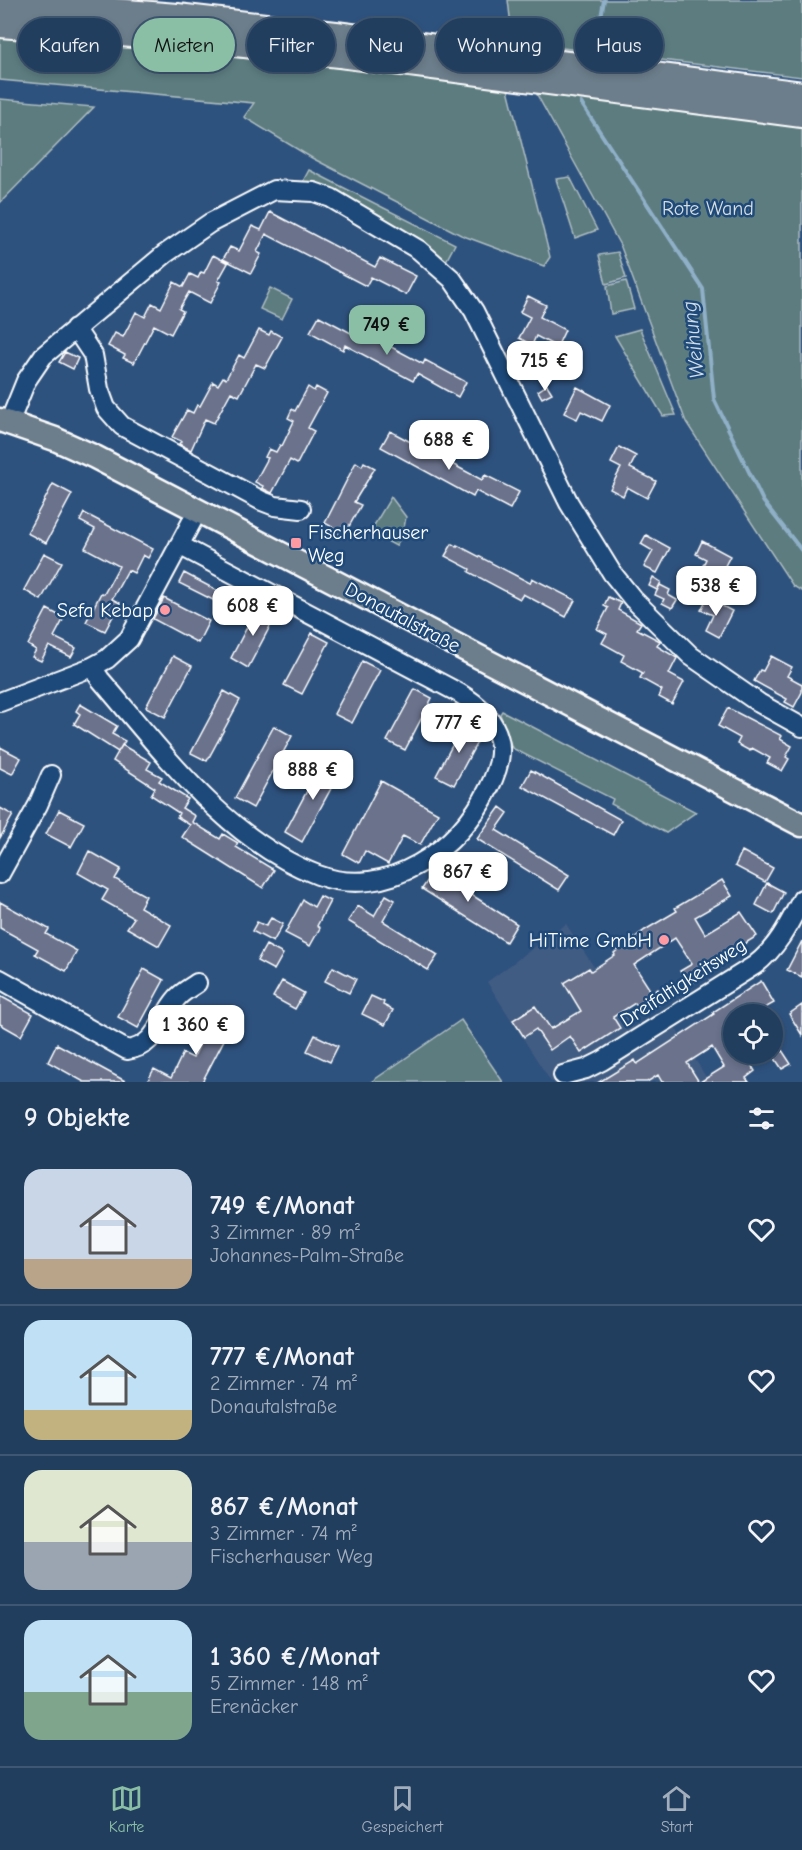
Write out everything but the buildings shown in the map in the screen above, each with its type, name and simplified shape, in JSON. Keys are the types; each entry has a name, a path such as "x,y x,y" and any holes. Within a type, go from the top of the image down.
{"highway":[{"path":"0,3 177,17 336,34 802,95"},
{"path":"0,24 186,38 340,54 802,114"}],"main road":[{"name":"Donautalstraße","path":"4,421 74,447 802,825"}],"street":[{"path":"4,421 43,356 165,254 210,223 274,190 314,192 331,198 419,250 452,279 474,311 570,502 619,581 651,619 691,656 759,703 802,727"},
{"path":"75,328 93,355 99,389 106,408 122,426 259,500 272,505 301,509"},
{"path":"0,702 92,668 129,639 198,510"},
{"path":"92,668 196,791 246,833 293,863 320,876 354,883 387,878 408,870 447,844 482,803 497,770 500,746 492,723 477,705 179,545"},
{"path":"0,874 38,805 51,775"},
{"name":"Dreifaltigkeitsweg","path":"563,1075 603,1061 755,965 777,944 802,899"},
{"path":"0,979 127,1050 148,1043 178,996 197,983"}],"shaded area":[{"path":"566,924 642,1041 672,1022 709,1082 551,1082 487,982"}],"green space":[{"path":"508,0 802,0 802,77 663,60 663,18 575,18 575,50 563,48 563,18 510,18"},
{"path":"0,38 18,39 18,72 121,72 121,46 133,47 133,72 235,72 235,57 247,58 247,72 335,72 335,67 347,69 347,72 379,72 507,85 550,257 544,266 461,235 312,158 244,117 254,103 0,80"},
{"name":"Rote Wand","path":"535,91 802,126 802,591 793,586 686,422 621,247"},
{"path":"0,99 94,107 0,203"},
{"path":"309,170 455,244 445,263 301,185"},
{"path":"570,177 597,230 575,238 556,179"},
{"path":"618,252 626,278 606,284 599,255"},
{"path":"626,281 634,309 611,314 607,286"},
{"path":"270,288 292,299 282,319 260,309"},
{"path":"640,329 676,415 663,416 615,336"},
{"path":"391,497 406,517 403,533 396,546 370,532"},
{"path":"502,711 696,812 666,833 611,804 613,799 512,748 500,714"},
{"path":"461,1020 503,1082 371,1082"}],"waterway":[{"name":"Weihung","path":"601,18 604,0"},
{"name":"Weihung","path":"581,103 703,289 714,399 763,501 802,551"}],"place":[{"name":"Fischerhauser Weg","path":"296,543"},
{"name":"Sefa Kebap","path":"165,610"},
{"name":"HiTime GmbH","path":"664,940"}]}
